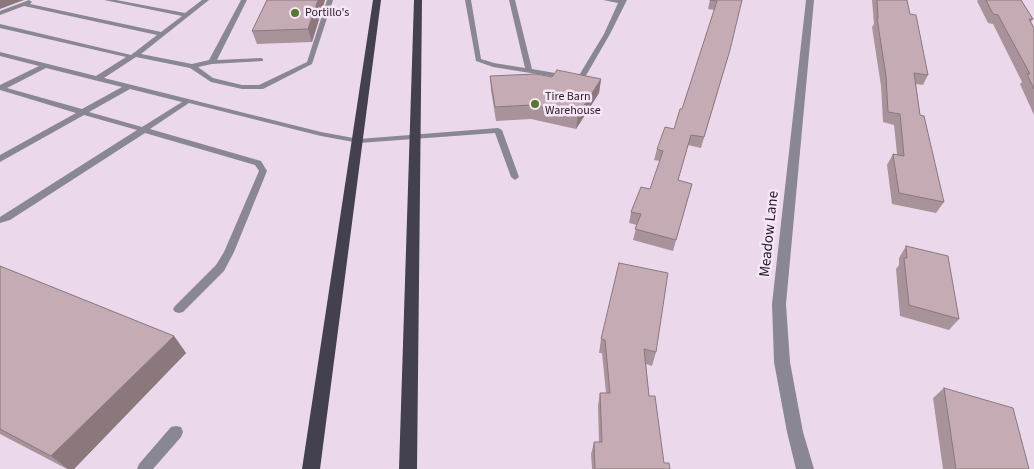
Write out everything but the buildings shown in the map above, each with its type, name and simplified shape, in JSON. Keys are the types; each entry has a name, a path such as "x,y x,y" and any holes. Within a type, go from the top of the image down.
{"main road":[{"path":"311,469 359,140 377,0"},
{"path":"408,469 418,0"}],"street":[{"name":"Meadow Lane","path":"805,469 795,432 782,362 779,304 810,0"}],"lane":[{"path":"0,13 34,0"},
{"path":"107,0 186,15"},
{"path":"98,78 134,56 206,0"},
{"path":"212,62 244,0"},
{"path":"0,26 134,56 152,57 192,66 211,80 242,87 260,87 310,63 330,0"},
{"path":"468,0 478,60 493,65 580,79 608,34 623,1 606,0"},
{"path":"512,0 529,71"},
{"path":"24,4 162,34"},
{"path":"0,54 321,134 359,140 498,130 514,177"},
{"path":"192,66 212,62 261,60"},
{"path":"0,88 46,65"},
{"path":"0,159 129,86"},
{"path":"0,88 258,163 263,171 229,252 220,268 179,309"},
{"path":"0,220 7,218 188,101"},
{"path":"144,469 176,432"}],"place":[{"name":"Portillo's","path":"295,13"},
{"name":"Tire Barn Warehouse","path":"535,104"}]}
